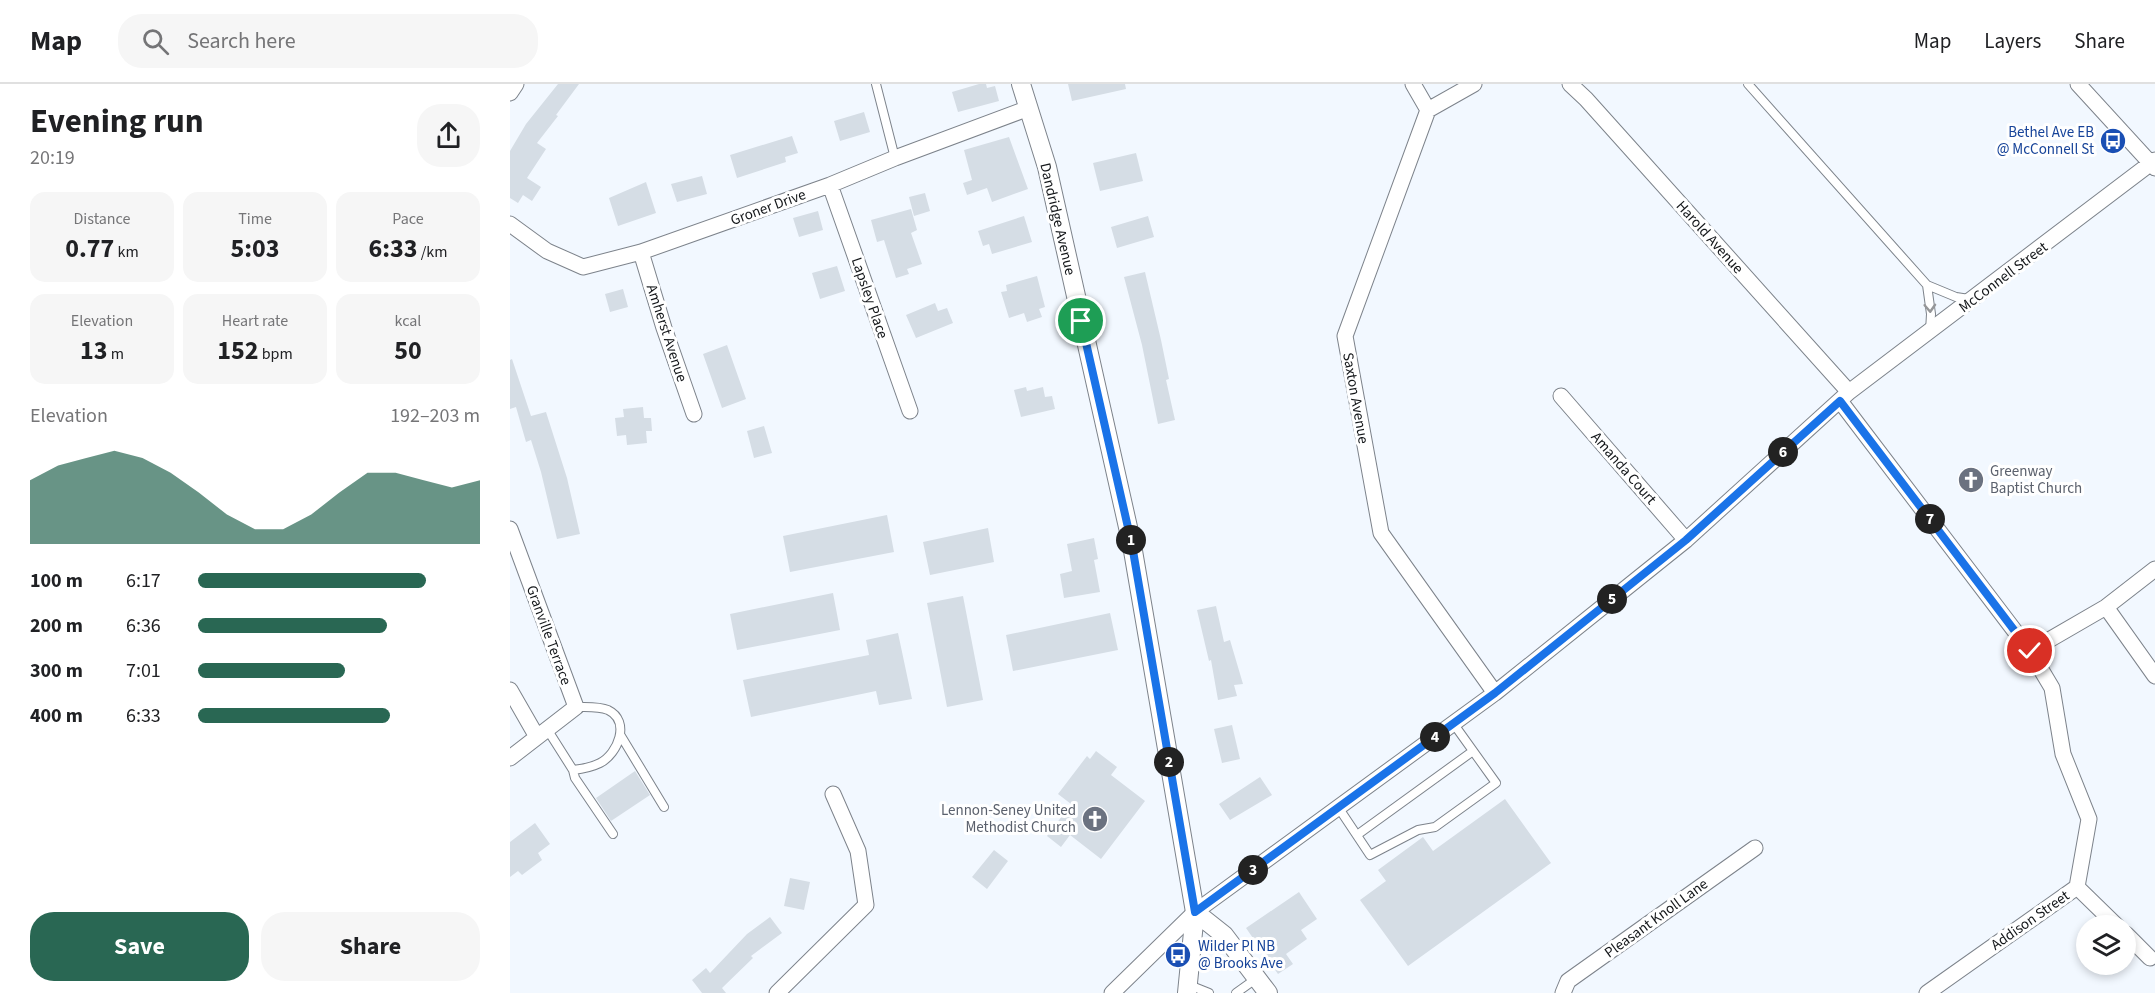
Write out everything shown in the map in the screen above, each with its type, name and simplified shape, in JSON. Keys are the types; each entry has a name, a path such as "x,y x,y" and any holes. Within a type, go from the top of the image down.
{"street":[{"path":"510,93 516,84"},
{"name":"Dandridge Avenue","path":"1021,84 1047,167 1132,545 1151,692 1195,912 1188,989"},
{"path":"1413,84 1428,110 1474,84"},
{"name":"Harold Avenue","path":"1570,84 1586,99 1844,397 2030,651"},
{"path":"2078,84 2154,164"},
{"name":"Groner Drive","path":"510,224 547,251 583,267 641,252 830,185 1029,108"},
{"name":"Saxton Avenue","path":"1428,110 1345,336 1381,533 1495,693"},
{"name":"McConnell Street","path":"1112,993 1195,912 1495,693 1686,540 1844,397 2154,164"},
{"name":"Lapsley Place","path":"830,185 910,411"},
{"name":"Amherst Avenue","path":"641,252 694,414"},
{"name":"Amanda Court","path":"1562,396 1686,540"},
{"name":"Granville Terrace","path":"510,530 576,707"},
{"path":"2030,651 2106,607 2155,569"},
{"path":"2106,607 2155,676"},
{"name":"Addison Street","path":"1927,993 2077,887 2089,819 2063,754 2052,688 2030,651"},
{"path":"510,690 542,733"},
{"path":"510,758 576,707"},
{"path":"777,993 866,905 858,851 833,794"},
{"name":"Pleasant Knoll Lane","path":"1563,993 1568,981 1755,848"},
{"path":"2077,887 2106,915"},
{"path":"1195,912 1224,935 1268,993"},
{"path":"2136,944 2150,958"}],"lane":[{"path":"876,84 895,158"},
{"path":"1748,84 1928,285 1956,297 1972,300"},
{"path":"1928,285 1931,314 1929,333"},
{"path":"576,707 607,709 613,713 619,722 621,736 664,807"},
{"path":"1338,807 1370,855 1418,830 1435,827 1479,796 1496,783 1453,723"},
{"path":"542,733 573,770 575,778 614,834"},
{"path":"573,770 602,762 614,752 621,736"},
{"path":"1357,836 1473,751"},
{"path":"1238,992 1257,978"},
{"path":"1188,989 1209,993"}],"building":[{"path":"558,84 579,84 537,143 546,149 527,178 541,187 532,201 523,195 518,203 510,198 510,151 526,124"},
{"path":"986,84 987,88 995,86 999,101 958,112 952,92"},
{"path":"1068,84 1125,84 1126,89 1072,101"},
{"path":"864,112 870,132 840,141 834,121"},
{"path":"792,136 798,153 785,157 786,162 737,178 730,155"},
{"path":"1009,137 1028,189 992,202 987,188 967,195 963,183 972,180 964,150"},
{"path":"1136,153 1143,181 1100,191 1093,163"},
{"path":"702,176 707,194 677,202 671,184"},
{"path":"646,182 656,213 618,226 609,198"},
{"path":"925,193 930,211 914,216 909,197"},
{"path":"911,209 917,230 911,233 922,264 907,269 909,274 896,278 884,240 877,242 871,220"},
{"path":"818,211 823,230 799,237 793,218"},
{"path":"1024,216 1032,242 992,254 989,244 983,246 978,231"},
{"path":"1148,216 1154,237 1117,248 1111,227"},
{"path":"837,266 845,291 820,299 812,273"},
{"path":"1145,272 1169,379 1166,380 1175,420 1158,424 1142,345 1124,277"},
{"path":"1037,276 1045,307 1039,309 1042,317 1027,322 1024,313 1009,318 1001,292 1007,291 1006,285"},
{"path":"623,289 628,307 610,312 605,294"},
{"path":"935,303 938,311 947,308 953,323 916,338 906,315"},
{"path":"727,345 746,399 722,408 703,354"},
{"path":"512,359 531,416 546,412 567,478 580,534 557,539 531,440 526,442 516,407 510,409 510,360"},
{"path":"1026,387 1027,391 1043,387 1045,397 1052,396 1055,409 1021,417 1014,390"},
{"path":"643,407 644,418 651,418 652,431 646,431 647,443 627,445 626,435 617,436 615,418 624,417 623,409"},
{"path":"764,426 772,453 754,458 747,431"},
{"path":"887,515 894,552 790,572 783,536"},
{"path":"988,528 994,562 930,575 923,542"},
{"path":"1094,538 1098,559 1094,560 1100,592 1064,598 1060,574 1072,571 1067,544"},
{"path":"833,593 840,630 737,650 730,614"},
{"path":"963,596 983,700 947,707 927,603"},
{"path":"1216,606 1224,642 1230,640 1243,684 1234,685 1237,696 1218,700 1211,660 1209,661 1197,610"},
{"path":"1110,613 1118,650 1013,671 1006,635"},
{"path":"898,633 912,699 879,705 876,691 751,717 743,680 869,655 866,640"},
{"path":"1232,725 1240,759 1222,763 1214,729"},
{"name":"Lennon-Seney United Methodist Church","path":"1096,751 1117,767 1111,775 1145,801 1101,859 1070,835 1061,847 1047,836 1071,804 1058,794 1087,756 1090,759"},
{"path":"635,771 650,795 611,821 596,798"},
{"path":"1260,777 1272,795 1230,820 1219,804"},
{"path":"1505,799 1551,863 1408,966 1360,900 1386,881 1378,870 1423,837 1433,851"},
{"path":"535,823 550,844 538,853 542,860 522,875 518,871 510,877 510,842"},
{"path":"994,850 1008,861 987,889 972,877"},
{"path":"790,878 810,882 804,910 784,906"},
{"path":"1299,892 1317,919 1301,930 1307,939 1286,954 1293,964 1278,974 1246,928"},
{"path":"770,917 782,933 751,956 753,958 722,988 726,993 702,993 692,980 706,968 710,973 747,934"}],"place":[{"name":"Bethel Ave EB @ McConnell St","path":"2113,141"},
{"name":"Greenway Baptist Church","path":"1971,480"},
{"name":"Lennon-Seney United Methodist Church","path":"1095,819"},
{"name":"Wilder Pl NB @ Brooks Ave","path":"1178,955"}],"route":[{"path":"1081,321 1132,545 1195,912 1495,693 1686,540 1840,401 2030,651"}]}
